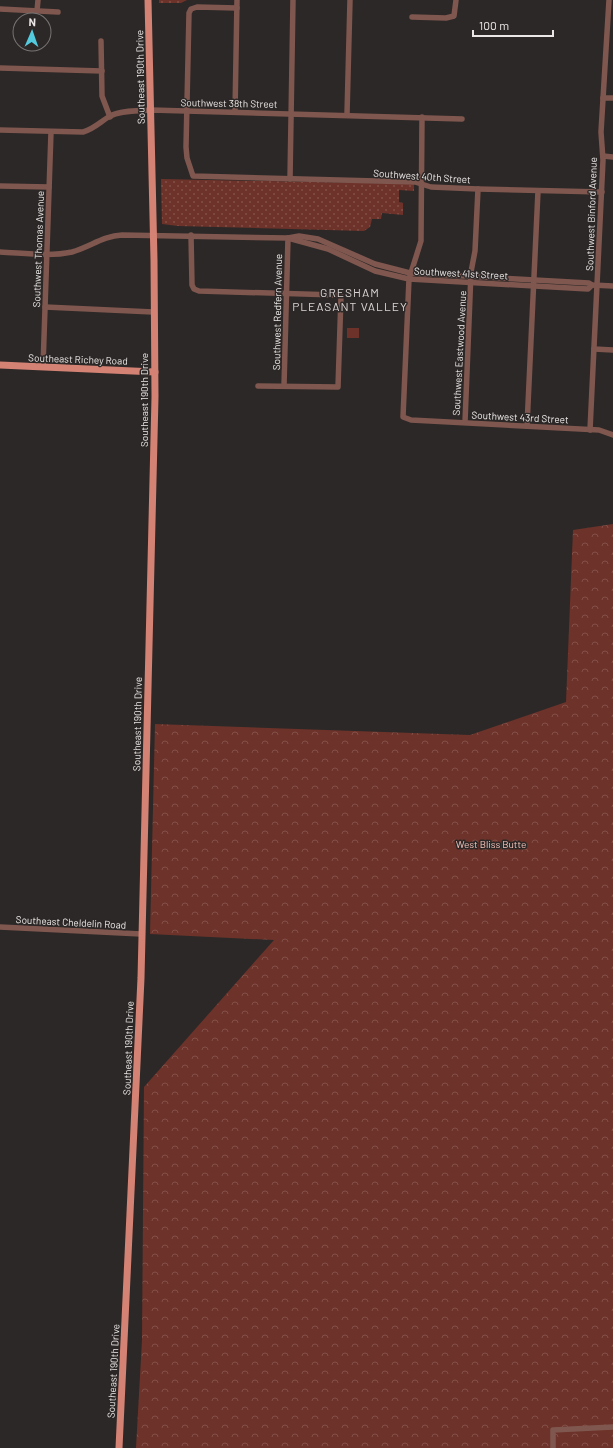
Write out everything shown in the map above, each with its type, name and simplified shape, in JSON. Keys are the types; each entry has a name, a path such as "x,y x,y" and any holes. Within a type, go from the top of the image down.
{"main road":[{"name":"Southeast 190th Drive","path":"119,1448 142,934 155,372 153,312 154,234 148,0"},
{"name":"Southeast Richey Road","path":"0,365 155,372"}],"street":[{"path":"37,11 38,0"},
{"path":"235,112 237,0"},
{"path":"290,179 293,0"},
{"path":"347,114 350,0"},
{"path":"412,17 446,18 454,16 456,0"},
{"name":"Southwest Binford Avenue","path":"590,430 594,349 594,286 602,192 603,156 600,141 609,0"},
{"path":"187,111 189,16 191,9 197,7 237,8"},
{"path":"0,9 58,12"},
{"path":"102,41 102,96 110,117"},
{"path":"0,68 102,71"},
{"path":"603,98 613,98"},
{"name":"Southwest 38th Street","path":"0,130 83,132 93,129 110,117 127,112 150,110 347,114 462,119"},
{"name":"Southwest 40th Street","path":"187,111 187,158 193,176 415,182 421,184 478,189 602,192"},
{"path":"409,276 421,241 422,117"},
{"name":"Southwest Thomas Avenue","path":"43,367 51,132"},
{"path":"603,156 613,157"},
{"path":"0,186 49,187"},
{"name":"Southwest Eastwood Avenue","path":"465,422 478,189"},
{"path":"527,426 535,283 538,190"},
{"name":"Southwest 41st Street","path":"0,252 47,254 72,252 111,236 154,234 288,238 299,236 318,239 375,264 409,276 535,283 589,283 594,286 613,286"},
{"path":"191,235 192,285 194,289 199,291 340,295 338,387 258,386"},
{"name":"Southwest Redfern Avenue","path":"284,386 288,238"},
{"name":"Southwest 43rd Street","path":"409,276 403,417 411,420 599,430 613,435"},
{"path":"45,308 153,312"},
{"path":"594,349 613,350"},
{"name":"Southeast Cheldelin Road","path":"0,927 142,934"},
{"path":"553,1448 553,1430 613,1427"}],"green space":[{"path":"159,0 187,0 181,3 159,3"},
{"path":"161,179 414,184 414,191 399,190 399,202 403,203 403,215 382,213 381,219 372,219 370,227 364,231 178,226 162,224"},
{"path":"347,328 359,328 359,338 347,338"},
{"name":"West Bliss Butte","path":"613,524 613,1448 136,1448 142,1340 144,1087 274,940 150,934 155,724 470,735 566,702 573,530"}],"district":[{"name":"GRESHAM PLEASANT VALLEY","path":"350,299"}]}
